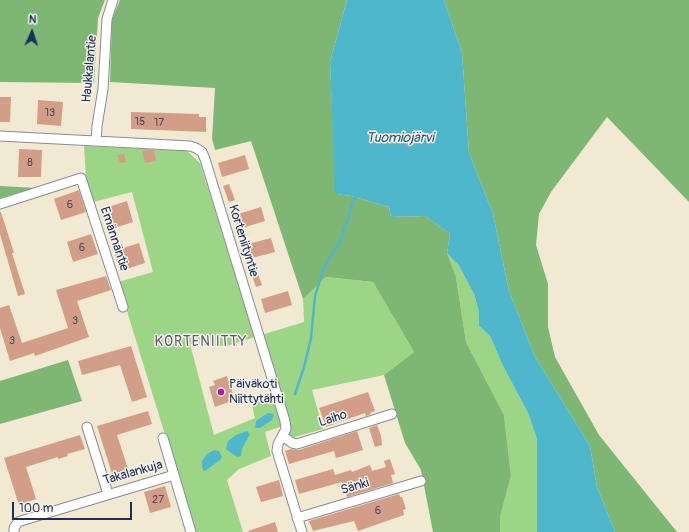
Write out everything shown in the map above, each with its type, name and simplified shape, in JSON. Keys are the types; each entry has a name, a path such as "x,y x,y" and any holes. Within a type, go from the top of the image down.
{"street":[{"name":"Haukkalantie","path":"96,141 103,89 107,19 113,0"},
{"name":"Korteniityntie","path":"0,136 190,146 202,152 285,421 286,430 278,444 278,458 302,532"},
{"name":"Emännäntie","path":"0,204 81,178 123,307"},
{"name":"Laiho","path":"283,436 292,443 297,444 392,414"},
{"path":"87,427 108,494"},
{"path":"163,438 191,532"},
{"name":"Takalankuja","path":"14,532 14,528 18,522 174,475"},
{"name":"Sänki","path":"297,518 421,481"}],"green space":[{"path":"0,0 105,0 98,18 94,83 0,82"},
{"path":"120,0 347,0 330,62 336,194 351,196 389,207 391,217 425,216 450,234 447,253 456,277 466,342 504,415 511,476 500,517 500,532 433,532 421,470 405,443 384,375 414,352 373,282 326,277 303,299 251,141 215,150 212,139 215,88 110,82 112,20"},
{"path":"444,0 689,0 689,202 607,117 551,192 539,214 536,245 548,284 548,327 555,357 599,435 677,532 615,532 597,487 590,446 535,357 509,291 493,214 469,153 462,53"},
{"path":"84,146 187,151 200,163 255,337 304,322 303,299 326,277 373,282 414,352 384,375 312,390 323,429 291,438 283,426 265,432 271,456 239,469 227,480 243,532 195,532 118,282 153,272 132,192 93,202 86,177","holes":["255,337 272,393 251,401 255,418 214,435 190,344 227,346"]},
{"path":"0,186 36,188 0,198"},
{"path":"447,253 459,266 474,294 479,312 479,326 490,336 503,366 528,413 537,439 537,532 500,532 500,517 511,476 504,415 466,342 456,277"},
{"path":"68,360 82,401 0,424 0,381"}],"water":[{"name":"Tuomiojärvi","path":"347,0 444,0 462,53 469,153 493,214 509,291 535,357 590,446 597,487 615,532 537,532 537,439 528,413 503,366 490,336 479,326 479,312 474,294 459,266 447,253 450,234 425,216 391,217 389,207 351,196 335,194 330,62"},
{"path":"268,413 274,414 272,420 260,428 255,428 256,421"},
{"path":"247,431 250,434 242,449 241,456 237,457 226,449 228,441 236,435"},
{"path":"214,450 219,451 222,457 205,471 203,470 202,461 207,454"}],"building":[{"path":"0,97 11,97 10,122 0,122"},
{"path":"38,100 63,102 61,126 37,124"},
{"path":"131,112 199,114 199,117 206,117 206,132 131,129"},
{"path":"19,149 42,150 41,177 18,177"},
{"path":"154,150 156,161 145,163 142,151"},
{"path":"124,154 126,162 120,163 117,155"},
{"path":"245,155 249,169 222,177 218,163"},
{"path":"229,184 235,200 229,202 223,186"},
{"path":"79,190 86,212 61,220 54,199"},
{"path":"127,201 133,222 108,230 102,209"},
{"path":"261,207 265,221 239,229 235,215"},
{"path":"0,212 14,253 12,253 25,294 18,296 0,234"},
{"path":"91,234 98,254 73,262 67,242"},
{"path":"271,238 275,252 248,259 244,245"},
{"path":"139,243 145,263 120,271 114,251"},
{"path":"256,268 262,285 256,287 250,270"},
{"path":"106,276 111,290 77,301 89,337 35,356 34,353 10,361 0,328 0,308 9,305 22,343 68,328 56,290"},
{"path":"288,291 292,305 265,313 261,299"},
{"path":"131,346 147,397 132,402 120,365 82,375 78,361"},
{"name":"Päiväkoti Niittytähti","path":"227,376 234,397 228,399 229,402 215,407 209,387 215,385 213,381"},
{"path":"368,392 375,411 366,416 365,413 326,427 319,408"},
{"path":"148,411 152,424 117,435 129,472 113,477 97,426"},
{"path":"377,425 381,436 382,445 375,447 369,428"},
{"path":"357,431 363,450 336,458 334,451 289,464 285,451 291,449 299,450"},
{"path":"80,435 85,449 67,454 68,456 58,459 58,457 26,467 36,499 19,505 4,458"},
{"path":"390,459 395,474 391,475 393,483 347,497 342,482 299,494 295,480 333,469 335,475 351,470 352,472 370,465 372,471 386,467 384,461"},
{"path":"279,480 283,496 261,502 256,487"},
{"path":"165,486 171,507 150,513 144,492"},
{"path":"399,494 400,497 402,497 406,509 403,510 404,515 358,531 354,521 313,531 309,521"},
{"path":"275,522 278,532 248,531"}],"waterway":[{"path":"295,394 304,367 311,338 315,296 324,267 341,240 355,197"}],"place":[{"name":"Päiväkoti Niittytähti","path":"221,392"}],"district":[{"name":"KORTENIITTY","path":"201,342"}]}
